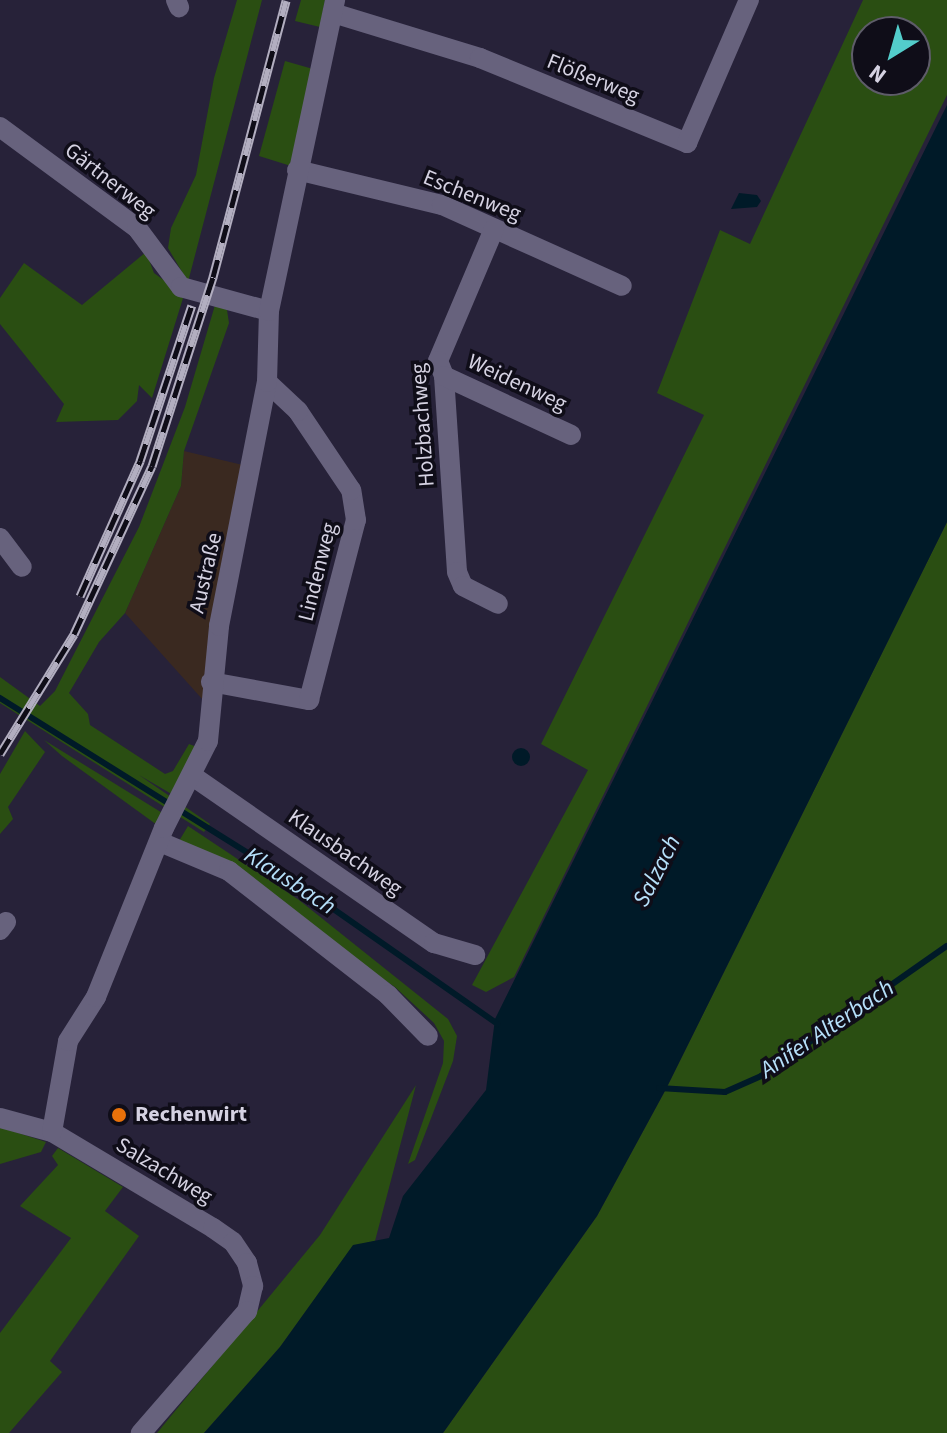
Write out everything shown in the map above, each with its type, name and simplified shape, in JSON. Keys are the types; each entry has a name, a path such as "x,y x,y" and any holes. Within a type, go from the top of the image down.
{"street":[{"name":"Flößerweg","path":"334,6 480,58 687,143 749,0"},
{"name":"Austraße","path":"52,1132 68,1041 96,997 162,835 192,781 208,741 211,682 267,382 269,311 334,6"},
{"name":"Gärtnerweg","path":"0,127 137,228 181,287 269,311"},
{"name":"Eschenweg","path":"297,170 442,205 622,286"},
{"name":"Holzbachweg","path":"494,229 438,361 444,376 457,572 463,586 498,604"},
{"name":"Weidenweg","path":"444,376 571,435"},
{"name":"Lindenweg","path":"211,682 309,700 356,520 351,490 298,411 267,382"},
{"path":"0,538 22,567"},
{"name":"Klausbachweg","path":"192,781 434,943 475,955"},
{"path":"162,835 229,871 388,995 428,1036"},
{"name":"Salzachweg","path":"0,1118 52,1132 233,1242 247,1263 253,1286 247,1311 141,1433"}],"shaded area":[{"path":"184,451 247,466 203,700 125,613 181,486"}],"green space":[{"path":"237,0 262,0 188,282 168,248 171,228 196,175 214,78"},
{"path":"301,0 325,0 320,27 295,21"},
{"path":"863,0 947,0 947,95 514,977 486,992 472,985 588,770 541,744 704,415 657,393 720,230 750,244 851,26 851,96 931,96 931,16 856,16"},
{"path":"285,61 313,69 291,166 259,156"},
{"path":"146,252 154,273 184,295 152,398 139,385 137,401 118,420 56,422 64,404 0,324 0,298 24,263 82,305"},
{"path":"215,305 227,310 229,323 184,451 181,486 125,613 99,642 69,693 88,714 90,725 165,774 173,771 189,744 202,749 175,796 139,775 210,824 204,832 0,703 0,677 40,706 55,691 139,527 185,407"},
{"path":"947,522 947,1433 443,1433 597,1216 666,1089"},
{"path":"25,731 45,752 8,807 13,819 0,834 0,774"},
{"path":"44,740 164,814 157,825 62,756"},
{"path":"188,826 299,900 448,1019 457,1036 453,1061 415,1160 408,1164 443,1063 444,1041 434,1023 395,987 179,841"},
{"path":"416,1085 375,1241 353,1246 280,1347 204,1433 157,1433 320,1235"},
{"path":"0,1127 46,1142 41,1152 0,1164"},
{"path":"58,1148 123,1187 105,1211 139,1236 50,1361 62,1372 9,1433 0,1433 0,1333 71,1238 20,1206 58,1165 52,1156"}],"water":[{"name":"Salzach","path":"947,105 947,522 666,1089 597,1216 443,1433 204,1433 280,1347 353,1245 389,1238 403,1196 486,1090 495,1019"},
{"path":"739,193 757,195 761,201 757,207 731,209"},
{"path":"521,748 530,757 521,766 512,757"}],"waterway":[{"name":"Klausbach","path":"0,698 302,887 498,1024"},
{"name":"Anifer Alterbach","path":"659,1088 725,1092 761,1076 947,946"}],"railway":[{"path":"0,754 74,634 152,466 213,277 286,0"},
{"path":"80,596 140,461 192,305"}],"place":[{"name":"Rechenwirt","path":"119,1115"}]}
